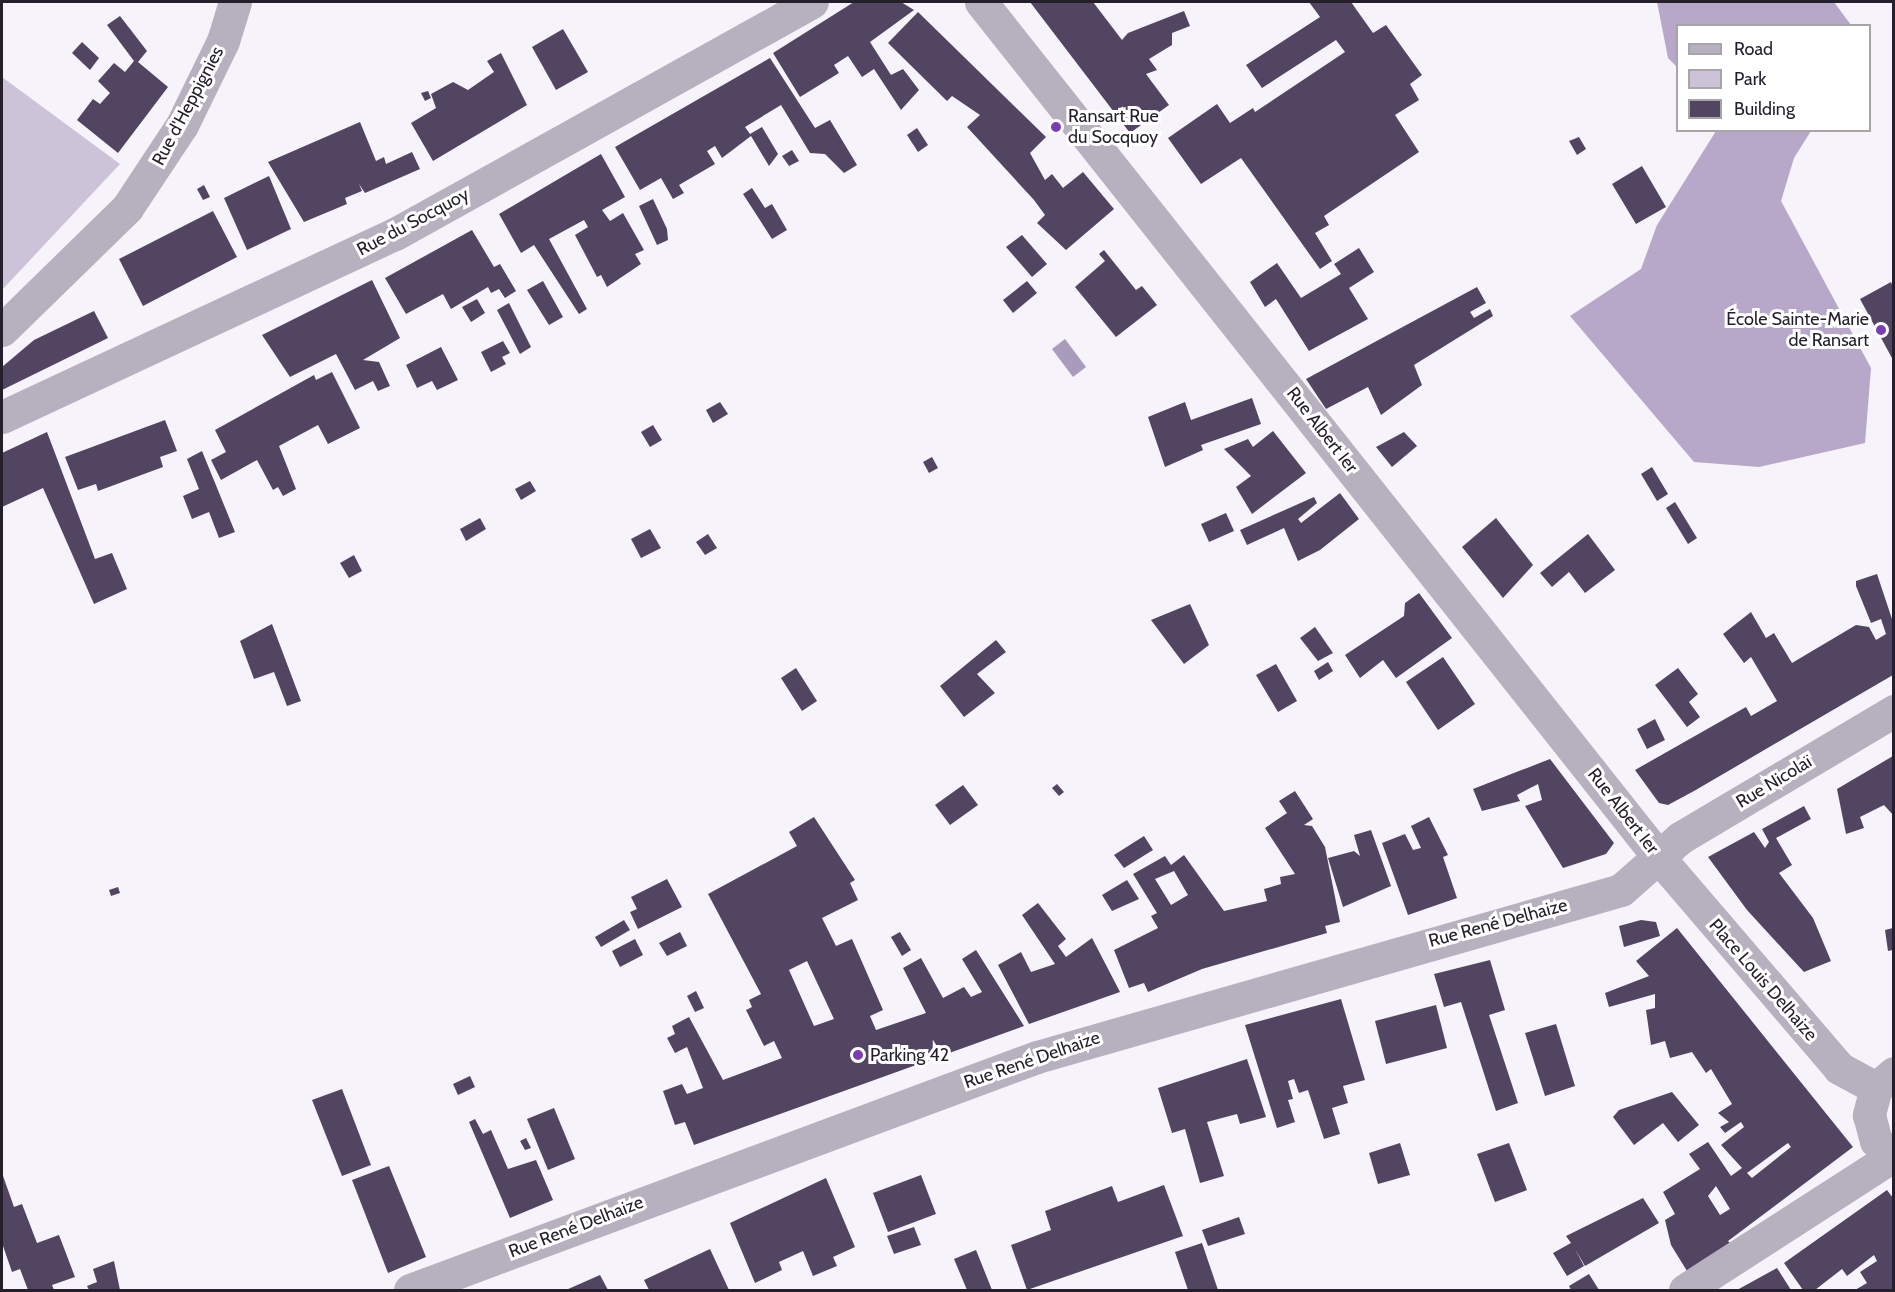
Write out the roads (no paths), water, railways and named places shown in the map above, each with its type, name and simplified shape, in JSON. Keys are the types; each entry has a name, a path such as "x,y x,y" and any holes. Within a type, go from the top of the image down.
{"street":[{"name":"Rue d'Heppignies","path":"2,330 103,238 133,200 182,125 223,41 235,2"},
{"name":"Rue du Socquoy","path":"2,417 395,234 812,2"},
{"name":"Rue Albert Ier","path":"981,2 1661,860"},
{"name":"Rue Nicolaï","path":"1661,860 1680,838 1893,711"},
{"name":"Place Louis Delhaize","path":"1661,860 1839,1068 1885,1081"},
{"name":"Rue René Delhaize","path":"410,1290 1037,1057 1622,890 1661,860"},
{"path":"1685,1290 1892,1157 1869,1125 1885,1081"}],"place":[{"name":"Ransart Rue du Socquoy","path":"1056,127"},
{"name":"École Sainte-Marie de Ransart","path":"1881,330"},
{"name":"Parking 42","path":"858,1055"}]}
